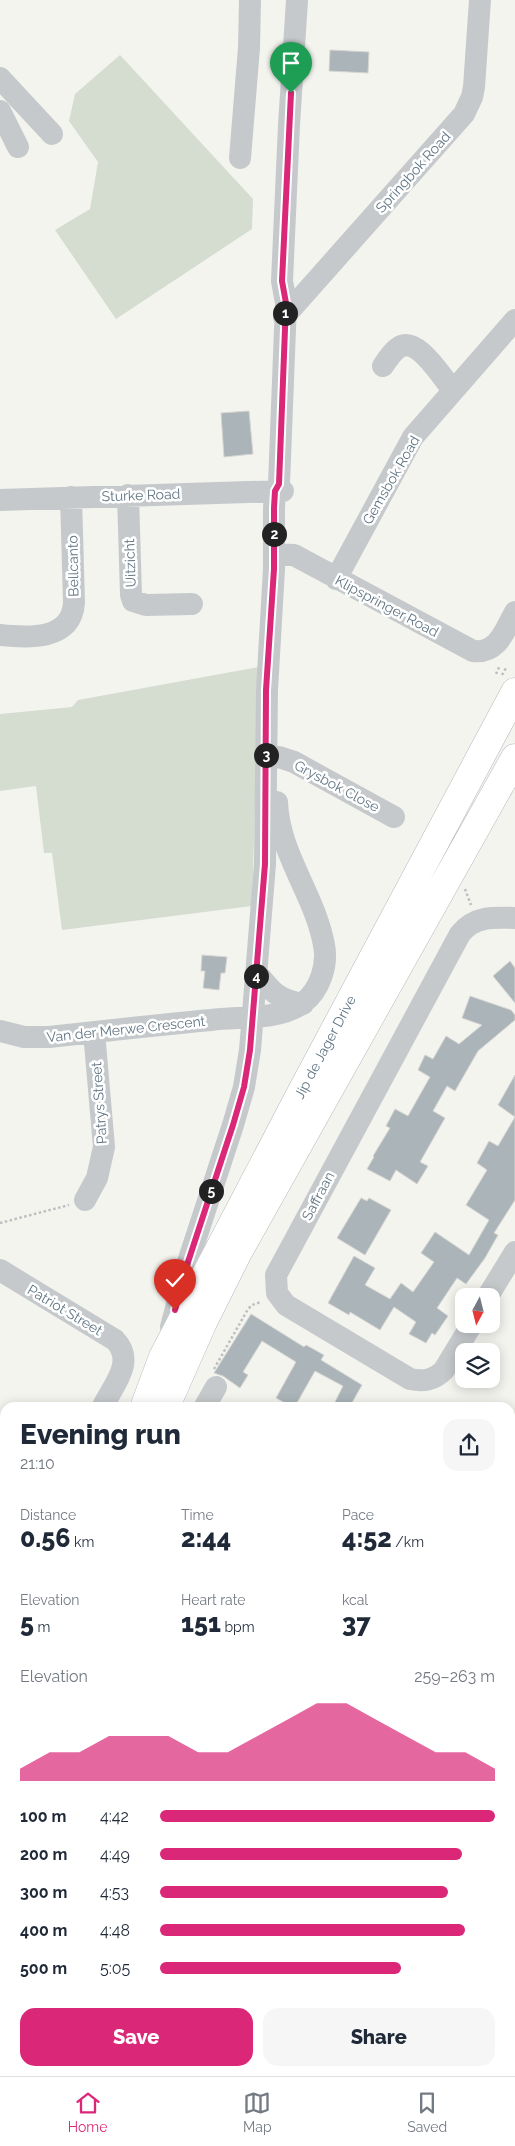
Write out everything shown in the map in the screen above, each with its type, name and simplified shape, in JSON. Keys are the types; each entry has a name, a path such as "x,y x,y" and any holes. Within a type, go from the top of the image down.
{"main road":[{"name":"Jip de Jager Drive","path":"146,1402 163,1357 305,1084 508,683"},
{"name":"Jip de Jager Drive","path":"168,1402 203,1322 238,1254 515,758"}],"street":[{"path":"240,158 249,48 250,0"},
{"path":"257,973 276,996 287,1001 302,1004 314,992 321,977 325,959 317,922 280,832 266,690 280,554 288,509 279,489 285,310 295,282 297,100 294,66 297,0"},
{"name":"Springbok Road","path":"285,310 464,114 472,97 474,87 480,0"},
{"path":"0,78 52,134"},
{"path":"0,110 18,146"},
{"name":"Gemsbok Road","path":"336,579 405,449 453,390 515,320"},
{"path":"383,366 397,348 407,344 415,346 453,390"},
{"name":"Sturke Road","path":"0,500 279,489"},
{"name":"Uitzicht","path":"128,495 131,594 133,600 146,605 192,604"},
{"name":"Bellcanto","path":"0,635 50,634 62,628 71,617 74,603 71,497"},
{"name":"Klipspringer Road","path":"280,554 294,555 473,651 488,650 499,642 515,612"},
{"path":"163,1357 188,1262 244,1087 250,1050 257,973 272,758"},
{"name":"Grysbok Close","path":"272,758 294,762 394,817"},
{"name":"Saffraan","path":"281,1300 276,1286 276,1275 280,1265 460,934 470,924 478,920 497,917 515,918"},
{"name":"Van der Merwe Crescent","path":"0,1031 12,1035 37,1038 266,1016 302,1004"},
{"name":"Patrys Street","path":"85,1200 97,1178 104,1147 94,1032"},
{"path":"493,1288 515,1252"},
{"name":"Patriot Street","path":"0,1270 115,1340 121,1346 124,1355 121,1374 105,1402"},
{"path":"281,1300 410,1379 418,1381 433,1379 444,1370 467,1333"}],"path":[{"path":"500,665 508,683"},
{"path":"0,1223 85,1200"},
{"path":"210,1398 208,1390 209,1377 248,1309 256,1303 281,1300"}],"shaded area":[{"path":"120,55 253,199 252,229 116,319 55,230 90,209 98,162 69,121 75,94"},
{"path":"259,667 252,906 62,930 52,853 44,853 36,786 0,791 0,714 72,707 78,700"}],"building":[{"path":"330,50 369,52 368,73 329,71"},
{"path":"249,411 253,454 224,457 221,413"},
{"path":"202,955 227,957 225,973 221,973 219,990 203,988 205,971 201,971"},
{"path":"510,961 515,968 515,1003 493,976"},
{"path":"470,996 511,1010 515,1015 515,1020 478,1051 455,1091 447,1086 433,1111 445,1118 420,1162 428,1166 417,1184 396,1170 390,1181 367,1169 390,1128 386,1126 395,1109 408,1116 430,1077 418,1070 425,1055 433,1059 446,1036 459,1044 482,1025 462,1018"},
{"path":"515,1075 515,1117 498,1105"},
{"path":"515,1117 515,1200 494,1233 498,1235 485,1258 466,1284 457,1278 437,1308 448,1316 435,1335 432,1333 426,1343 409,1334 416,1322 394,1307 380,1330 350,1312 349,1315 328,1303 354,1256 375,1268 365,1285 390,1299 401,1283 413,1292 434,1262 421,1253 435,1232 469,1255 489,1220 466,1205 487,1170 477,1163 489,1141 498,1146"},
{"path":"361,1198 367,1201 369,1198 391,1210 365,1255 337,1238"},
{"path":"251,1314 304,1347 306,1345 324,1355 321,1360 362,1385 352,1402 335,1402 343,1386 315,1371 297,1402 283,1402 276,1398 296,1362 262,1341 243,1372 248,1375 240,1388 223,1376 214,1373"}],"route":[{"path":"175,1310 188,1262 244,1087 250,1050 265,864 266,690 274,569 275,491 279,484 286,303 282,281 291,93"}]}
